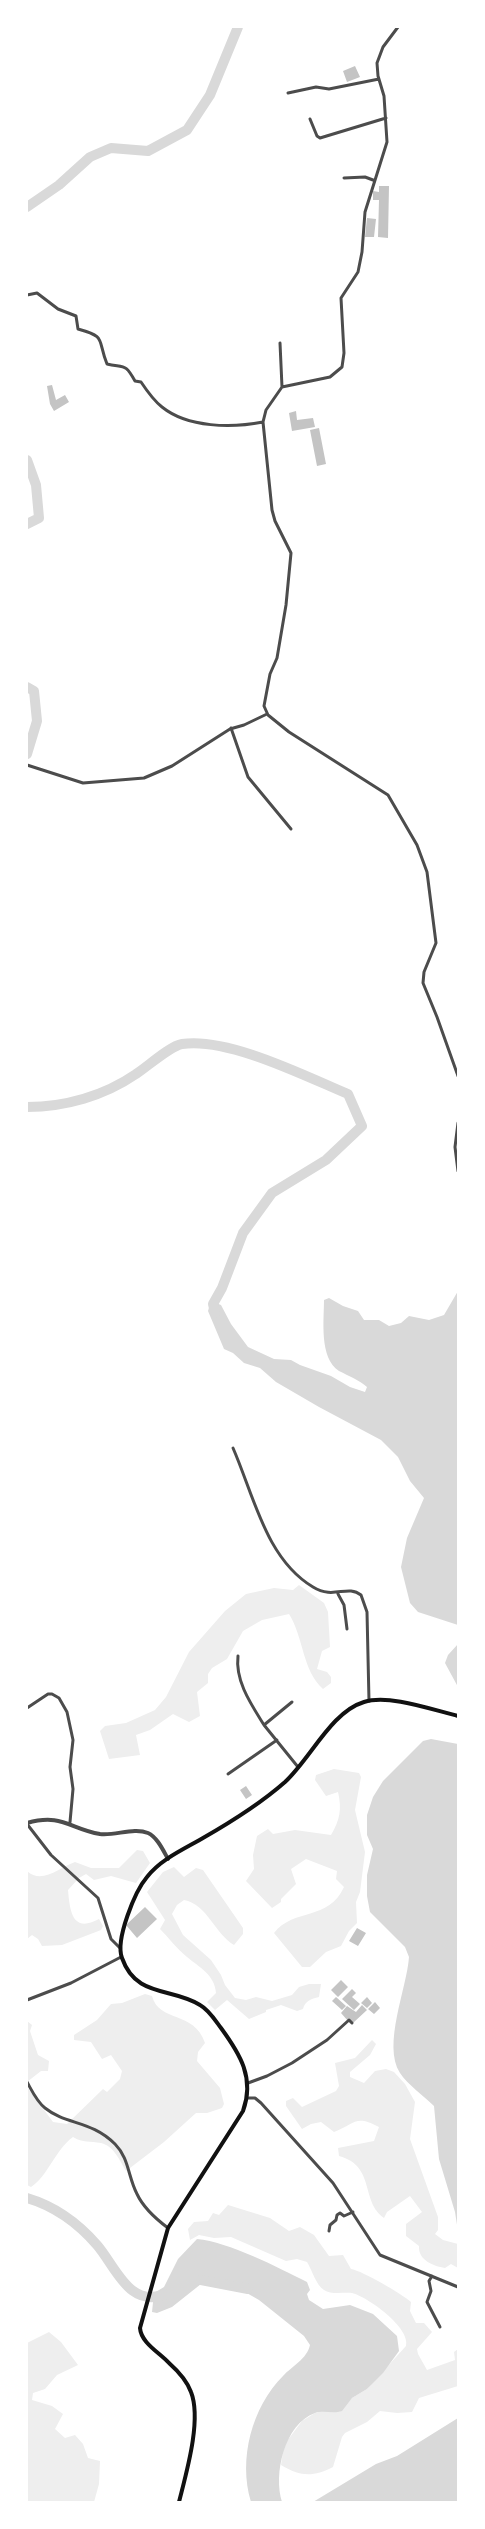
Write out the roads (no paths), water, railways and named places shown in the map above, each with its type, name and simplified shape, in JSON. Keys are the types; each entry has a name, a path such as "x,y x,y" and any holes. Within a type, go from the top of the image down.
{"main road":[{"path":"179,2502 194,2420 193,2398 182,2377 141,2334 142,2319 168,2228 239,2118 248,2098 248,2083 242,2059 208,2011 195,2002 159,1992 139,1983 129,1971 121,1957 120,1948 129,1913 147,1876 168,1859 228,1824 266,1798 299,1768 342,1715 351,1708 369,1701 400,1703 458,1716"}],"street":[{"path":"282,387 330,376 342,367 344,353 341,298 358,272 365,212 373,180 387,142 386,118 377,69 379,54 398,27"},
{"path":"288,93 316,87 329,89 379,79"},
{"path":"310,119 320,138 386,118"},
{"path":"344,178 365,177 373,180"},
{"path":"27,295 38,293 58,309 75,316 78,329 90,331 99,340 107,364 121,364 125,367 135,381 141,382 160,406 177,417 232,426 263,422"},
{"path":"280,343 282,387 266,410 263,422 272,510 291,553 286,605 277,658 270,674 264,706 267,714 316,751 388,795 417,845 427,872 436,943 424,972 423,983 458,1076"},
{"path":"27,765 76,782 124,781 156,775 231,728 250,723 267,714"},
{"path":"231,728 248,777 291,829"},
{"path":"458,1124 455,1147 458,1171"},
{"path":"233,1448 276,1550 302,1580 321,1591 338,1594 354,1591 361,1595 365,1603 369,1701"},
{"path":"338,1594 344,1605 347,1629"},
{"path":"238,1656 237,1668 246,1695 264,1725 299,1768"},
{"path":"27,1708 52,1694 59,1698 68,1712 74,1740 70,1767 73,1789 70,1822"},
{"path":"264,1725 292,1702"},
{"path":"228,1774 277,1740"},
{"path":"120,1948 111,1939 98,1898 51,1855 27,1823 42,1820 70,1822 100,1834 148,1833 160,1845 168,1859"},
{"path":"27,2000 71,1983 121,1957"},
{"path":"248,2083 286,2066 327,2040 349,2020 352,2023"},
{"path":"27,2082 43,2107 57,2115 94,2128 116,2145 127,2163 137,2194 153,2217 168,2228"},
{"path":"248,2098 255,2098 261,2103 333,2183 380,2255 458,2287"},
{"path":"329,2231 337,2215 340,2213 344,2216 353,2212"},
{"path":"432,2276 429,2282 431,2292 426,2298 440,2327"}],"waterway":[{"path":"27,207 59,185 90,157 111,148 148,151 187,130 210,95 238,27"},
{"path":"27,460 36,485 39,518 27,524"},
{"path":"27,687 34,691 37,721 27,754"},
{"path":"27,1107 56,1105 84,1099 124,1082 177,1046 201,1043 243,1052 289,1068 348,1094 362,1126 326,1160 272,1193 243,1233 222,1288 213,1304 215,1313"},
{"path":"27,2198 65,2216 82,2230 97,2245 117,2274 133,2291 142,2296 153,2297 166,2294"},
{"path":"201,2280 248,2289"}]}
